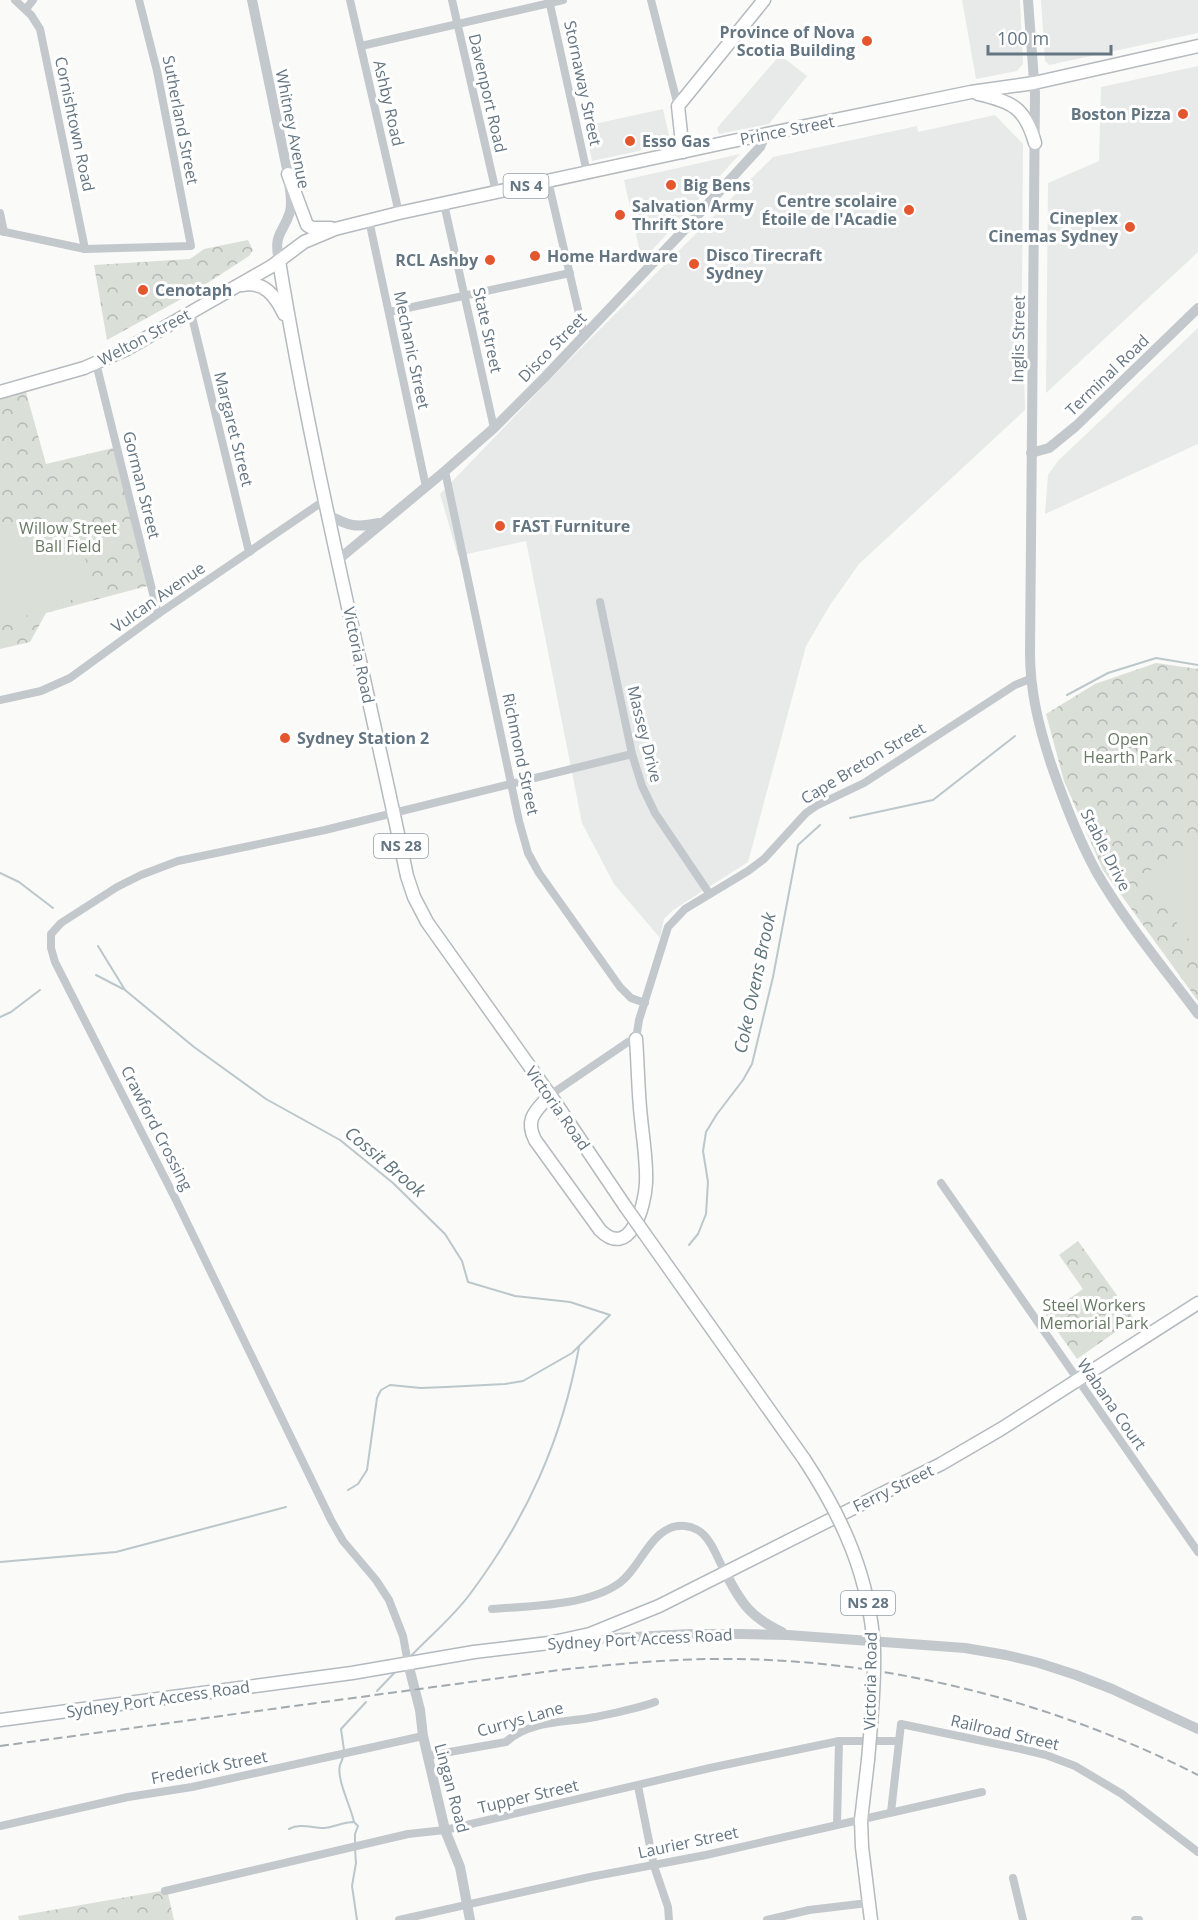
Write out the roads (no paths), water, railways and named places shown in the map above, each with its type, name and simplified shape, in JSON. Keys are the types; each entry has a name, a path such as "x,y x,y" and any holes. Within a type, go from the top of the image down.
{"main road":[{"path":"683,152 678,106 764,0"},
{"name":"Prince Street","path":"279,261 304,242 336,229 369,220 766,134 971,93 1034,83 1198,46"},
{"path":"971,93 1013,104 1029,122 1035,142"},
{"path":"288,174 306,225 312,228 336,229"},
{"name":"Welton Street","path":"0,389 96,363 125,350 279,261"},
{"name":"Victoria Road","path":"279,261 289,323 328,515 407,876 414,897 424,917 804,1459 831,1502 855,1557 867,1599 873,1641 874,1670 868,1760 861,1820 871,1920"},
{"path":"237,285 252,284 267,288 289,323"},
{"path":"550,1095 531,1119 532,1134 600,1230 611,1238 624,1238 634,1226 644,1201 646,1186 636,1039"},
{"name":"Ferry Street","path":"570,1639 629,1619 940,1464 1001,1429 1198,1303"},
{"name":"Sydney Port Access Road","path":"0,1720 352,1673 570,1639"}],"street":[{"path":"15,0 26,9 33,0"},
{"name":"Sutherland Street","path":"85,249 191,246 157,71 139,0"},
{"name":"Whitney Avenue","path":"252,0 288,174 291,202 289,214 279,232 277,242 279,261"},
{"name":"Ashby Road","path":"350,0 399,213"},
{"name":"Davenport Road","path":"452,0 496,192"},
{"path":"361,46 563,0"},
{"path":"651,0 678,106"},
{"name":"Inglis Street","path":"1028,0 1034,83 1035,142 1030,679"},
{"name":"Stornaway Street","path":"550,2 586,173"},
{"name":"Cornishtown Road","path":"26,9 40,29 85,249"},
{"name":"Disco Street","path":"339,559 494,428 684,231 760,147 766,134"},
{"path":"548,181 584,335"},
{"name":"State Street","path":"444,204 494,428"},
{"path":"0,213 2,232 85,249"},
{"name":"Mechanic Street","path":"369,220 426,487"},
{"path":"389,312 570,273"},
{"name":"Terminal Road","path":"1031,453 1049,448 1076,426 1198,308"},
{"name":"Margaret Street","path":"191,313 249,552"},
{"name":"Gorman Street","path":"96,363 158,614"},
{"name":"Richmond Street","path":"445,471 528,853 539,873 624,993 645,1003"},
{"name":"Vulcan Avenue","path":"0,700 41,691 65,681 158,614 325,500"},
{"path":"328,515 350,526 362,527 382,523"},
{"name":"Massey Drive","path":"600,602 632,754 648,801 709,893"},
{"name":"Cape Breton Street","path":"636,1039 639,1020 668,927 685,909 764,859 806,813 816,806 864,783 1015,686 1030,679"},
{"name":"Stable Drive","path":"1030,679 1044,743 1082,843 1097,873 1198,1014"},
{"name":"Crawford Crossing","path":"408,1663 403,1636 390,1600 343,1540 331,1520 176,1200 55,962 51,948 51,934 61,923 117,887 141,874 178,861 304,835 632,754"},
{"path":"550,1095 628,1042 636,1039"},
{"name":"Wabana Court","path":"940,1183 1198,1552"},
{"path":"492,1609 557,1603 606,1590 619,1584 631,1572 652,1542 669,1527 690,1526 700,1531 708,1539 735,1592 754,1616 762,1623 788,1635"},
{"name":"Sydney Port Access Road","path":"570,1639 690,1634 788,1635 918,1644 1006,1654 1076,1675 1133,1698 1198,1729"},
{"name":"Lingan Road","path":"408,1663 445,1830 460,1867 470,1920"},
{"name":"Currys Lane","path":"427,1755 506,1742 516,1733 655,1702"},
{"name":"Railroad Street","path":"899,1741 901,1724 1046,1755 1075,1766 1122,1794 1198,1852"},
{"name":"Frederick Street","path":"0,1826 128,1797 192,1787 423,1736"},
{"path":"837,1824 839,1741"},
{"name":"Tupper Street","path":"165,1891 408,1834 445,1830 710,1768 839,1741 899,1741"},
{"path":"891,1812 899,1741"},
{"path":"638,1786 654,1866 668,1908 669,1920"},
{"name":"Laurier Street","path":"399,1920 590,1877 654,1866 982,1792"},
{"path":"1013,1878 1023,1920"},
{"path":"767,1920 809,1910 868,1903"}],"waterway":[{"name":"Coke Ovens Brook","path":"1067,695 1108,673 1156,658 1198,665"},
{"name":"Coke Ovens Brook","path":"850,818 933,800 1015,736"},
{"name":"Coke Ovens Brook","path":"689,1245 698,1234 706,1214 708,1182 703,1151 706,1132 752,1064 773,977 798,845 820,825"},
{"name":"Cossit Brook","path":"0,873 19,882 53,908"},
{"name":"Cossit Brook","path":"98,946 125,990 194,1047 266,1099 340,1140 393,1183 445,1234 462,1261 468,1282 515,1296 570,1302 610,1315 572,1353 523,1381 421,1388 390,1385 381,1390 377,1398 367,1470 358,1484 348,1490"},
{"path":"96,975 123,989"},
{"path":"0,1017 11,1012 40,990"},
{"path":"410,1657 464,1602 509,1536 525,1507 540,1477 563,1414 579,1347"},
{"path":"0,1562 116,1552 286,1507"},
{"path":"377,1691 398,1669"},
{"path":"344,1750 341,1729 366,1702"},
{"path":"343,1756 339,1771 354,1822"},
{"path":"289,1829 302,1826 324,1828 354,1822 358,1826 355,1843"},
{"path":"355,1849 356,1863 352,1886 357,1920"}],"railway":[{"path":"0,1746 559,1670 669,1660 736,1659 855,1668 973,1691 1031,1707 1088,1727 1144,1749 1198,1775"}],"place":[{"name":"Province of Nova Scotia Building","path":"867,41"},
{"name":"Boston Pizza","path":"1183,114"},
{"name":"Esso Gas","path":"630,141"},
{"name":"Big Bens","path":"671,185"},
{"name":"Centre scolaire Étoile de l'Acadie","path":"909,210"},
{"name":"Salvation Army Thrift Store","path":"620,215"},
{"name":"Cineplex Cinemas Sydney","path":"1130,227"},
{"name":"Home Hardware","path":"535,256"},
{"name":"RCL Ashby","path":"490,260"},
{"name":"Disco Tirecraft Sydney","path":"694,264"},
{"name":"Cenotaph","path":"143,290"},
{"name":"FAST Furniture","path":"500,526"},
{"name":"Sydney Station 2","path":"285,738"}],"park label":[{"name":"Willow Street Ball Field","path":"68,537"},
{"name":"Open Hearth Park","path":"1128,748"},
{"name":"Steel Workers Memorial Park","path":"1094,1314"}]}
